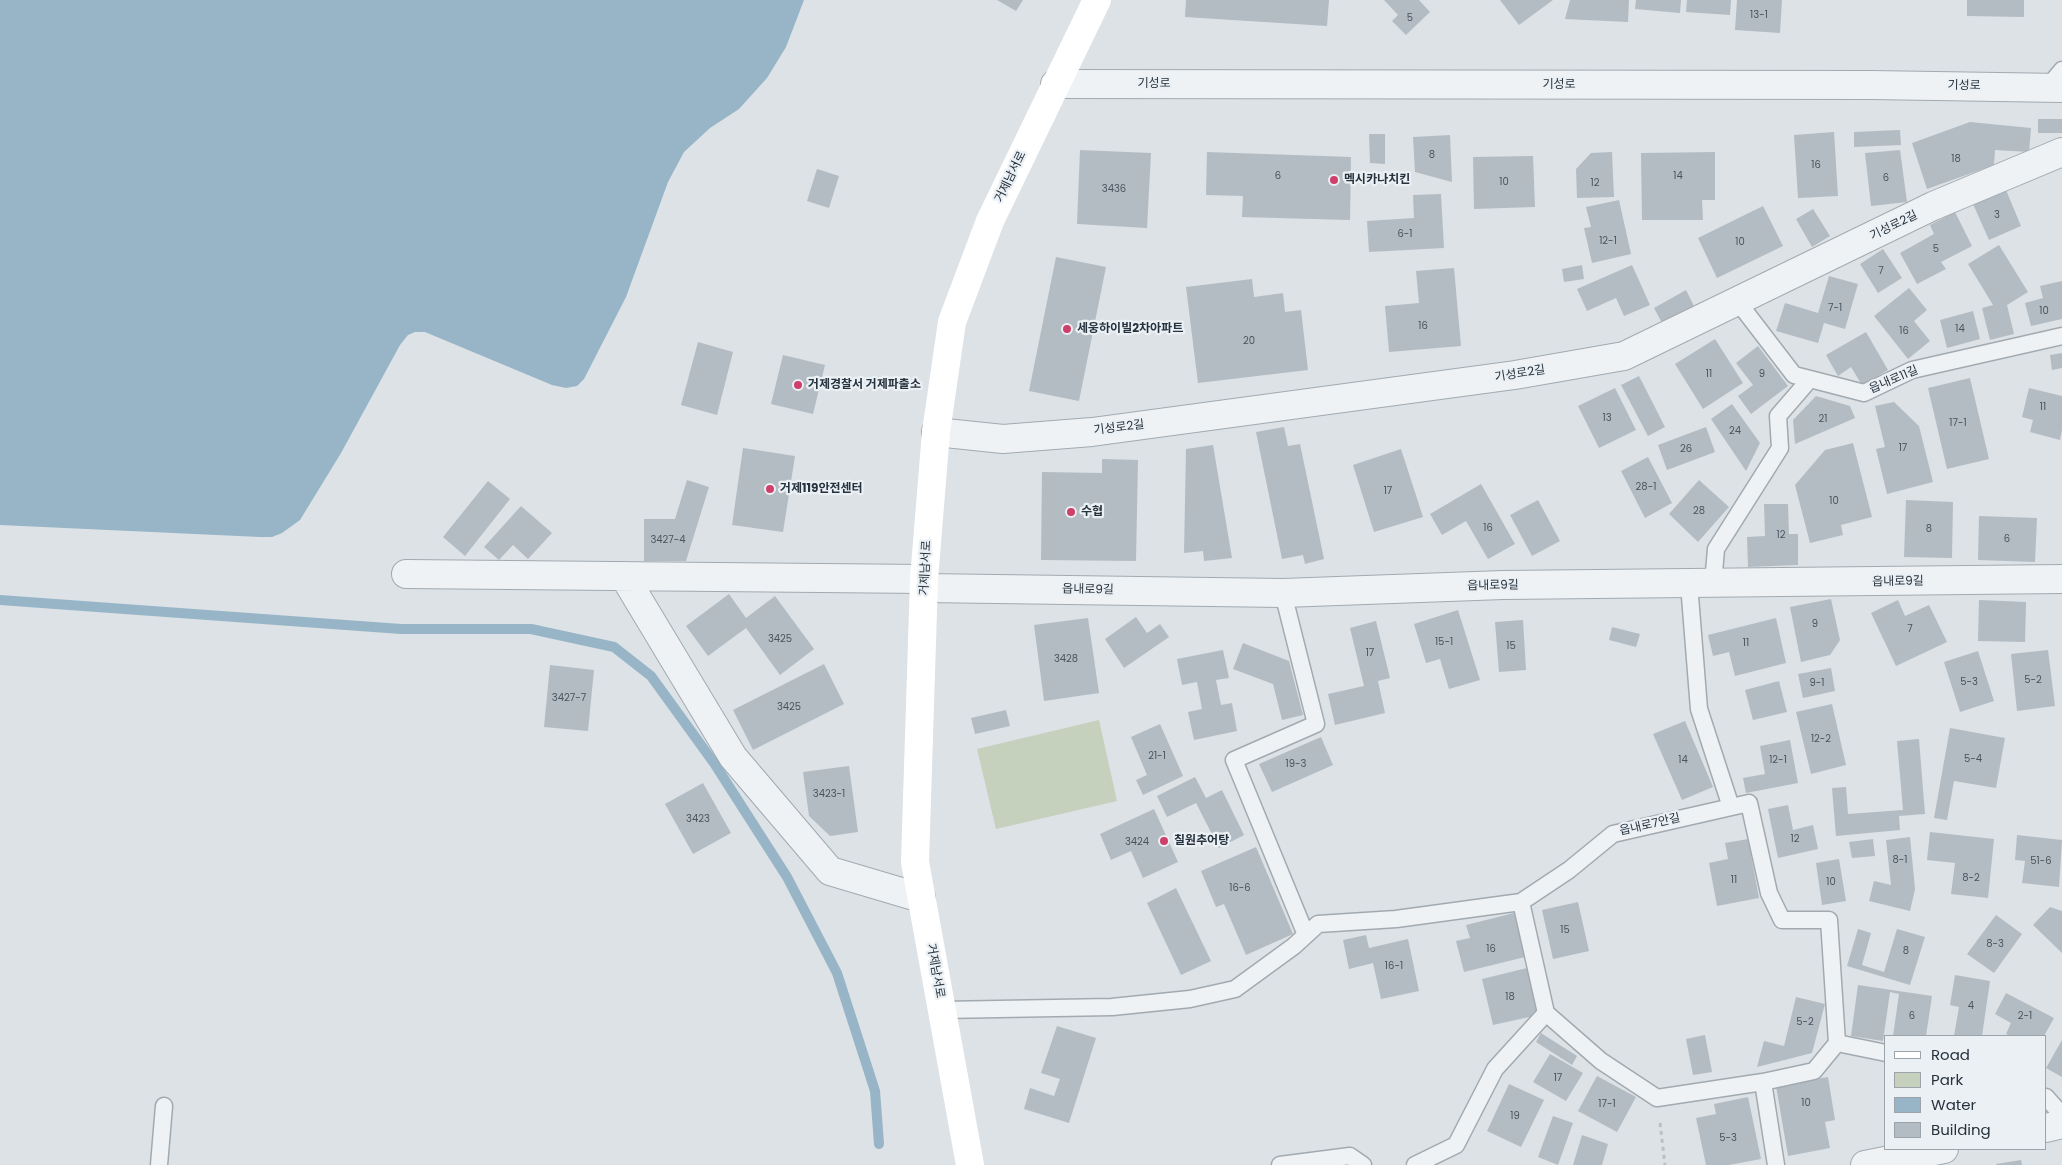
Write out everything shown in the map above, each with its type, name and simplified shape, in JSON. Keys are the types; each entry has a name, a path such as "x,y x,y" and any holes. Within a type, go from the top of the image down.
{"main road":[{"name":"거제남서로","path":"970,1165 915,862 924,583 936,432 952,322 990,220 1097,0"}],"street":[{"name":"기성로","path":"1056,84 1871,85 2057,82"},
{"name":"기성로2길","path":"936,432 1003,439 1092,432 1514,375 1624,356 1933,206 2062,152"},
{"name":"읍내로9길","path":"406,574 624,576 1283,593 1503,585 2062,579"},
{"path":"624,576 732,757 830,871 922,898"},
{"path":"2047,1128 2062,1124"},
{"path":"1865,1165 1939,1150"}],"lane":[{"name":"읍내로11길","path":"1738,302 1794,375 1864,393 1912,370 2062,336"},
{"path":"1731,807 1699,709 1701,584 1716,549 1780,448 1778,416 1810,379"},
{"path":"1283,593 1316,724 1234,760 1306,935"},
{"name":"읍내로7안길","path":"1521,902 1569,870 1613,834 1749,803 1769,893 1782,920 1829,920 1837,1043"},
{"path":"942,1010 1112,1007 1190,999 1234,989 1318,924 1396,919 1521,902 1546,1013 1601,1061 1657,1098 1763,1082 1814,1071 1837,1043 1884,1053"},
{"path":"1415,1165 1456,1145 1495,1069 1546,1013"},
{"path":"1763,1082 1776,1165"},
{"path":"2047,1098 2062,1115"},
{"path":"159,1165 164,1106"},
{"path":"1280,1165 1350,1156 1363,1165"}],"path":[{"path":"1657,1098 1665,1165"}],"green space":[{"path":"1099,720 1117,801 996,829 977,749"}],"water":[{"path":"0,0 804,0 786,47 767,78 739,109 710,128 684,152 668,182 626,297 584,379 577,386 566,388 552,385 425,332 415,332 408,335 400,345 341,453 300,520 282,533 272,537 260,537 0,525"}],"building":[{"path":"997,0 1023,0 1016,11"},
{"path":"1186,0 1329,0 1327,26 1185,17"},
{"path":"1384,0 1419,0 1430,12 1406,35 1392,21 1398,15"},
{"path":"1500,0 1553,0 1519,25"},
{"path":"1570,0 1629,0 1628,22 1565,19"},
{"path":"1636,0 1681,0 1680,13 1635,9"},
{"path":"1687,0 1731,0 1730,15 1686,12"},
{"path":"1737,0 1782,0 1780,33 1735,30"},
{"path":"1967,0 2024,0 2024,17 1967,16"},
{"path":"2038,119 2062,119 2062,133 2038,133"},
{"path":"1970,122 2031,128 2029,152 1995,150 1994,165 1927,189 1912,143"},
{"path":"1900,130 1901,145 1854,147 1854,132"},
{"path":"1834,132 1838,196 1798,198 1794,135"},
{"path":"1369,134 1385,134 1385,164 1370,163"},
{"path":"1450,135 1452,182 1415,172 1413,137"},
{"path":"1080,150 1151,153 1147,228 1077,224"},
{"path":"1900,150 1907,202 1871,206 1865,153"},
{"path":"1207,152 1351,157 1350,220 1242,217 1243,196 1206,195"},
{"path":"1612,152 1614,197 1577,198 1576,169 1591,153"},
{"path":"1715,152 1715,200 1702,200 1703,220 1642,220 1641,153"},
{"path":"1533,156 1535,207 1474,209 1473,157"},
{"path":"817,169 839,176 829,208 807,201"},
{"path":"2006,190 2021,226 1989,240 1973,204"},
{"path":"1441,194 1444,248 1369,252 1367,221 1414,218 1413,195"},
{"path":"1619,200 1631,254 1592,263 1584,228 1591,227 1586,207"},
{"path":"1763,206 1783,246 1717,278 1698,238"},
{"path":"1813,209 1830,236 1812,247 1796,219"},
{"path":"1955,212 1972,246 1941,262 1946,269 1917,284 1900,253 1934,234 1930,225"},
{"path":"1999,245 2028,292 2007,305 2014,334 1990,340 1982,308 1993,305 1968,264"},
{"path":"1883,249 1902,278 1878,293 1860,264"},
{"name":"세웅하이빌2차아파트","path":"1056,257 1106,267 1079,401 1029,391"},
{"path":"1582,265 1584,279 1564,282 1562,269"},
{"path":"1632,265 1650,305 1624,316 1616,298 1587,311 1577,289"},
{"path":"1454,268 1461,346 1389,352 1385,306 1419,303 1416,271"},
{"path":"1829,276 1858,284 1845,329 1824,323 1818,343 1776,331 1785,303 1818,313"},
{"path":"1252,279 1254,297 1283,293 1285,312 1301,310 1308,370 1198,383 1186,287"},
{"path":"2062,281 2062,319 2031,326 2025,303 2043,298 2040,286"},
{"path":"1909,288 1927,310 1914,321 1930,341 1908,359 1874,316"},
{"path":"1686,290 1694,306 1662,323 1654,308"},
{"path":"1973,311 1980,339 1947,348 1940,320"},
{"path":"1866,332 1888,370 1862,385 1851,367 1838,376 1826,355"},
{"path":"1715,339 1743,383 1703,409 1675,364"},
{"path":"698,342 733,352 717,415 681,405"},
{"path":"1758,346 1788,386 1751,414 1738,396 1753,385 1736,363"},
{"path":"2062,353 2062,368 2052,370 2050,355"},
{"name":"거제경찰서 거제파출소","path":"783,355 825,365 813,414 771,404"},
{"path":"1639,376 1665,427 1648,436 1621,385"},
{"path":"1970,378 1989,459 1947,469 1928,388"},
{"path":"1615,388 1636,430 1599,448 1578,406"},
{"path":"2029,388 2062,396 2062,430 2060,440 2030,432 2033,420 2022,417"},
{"path":"1816,396 1850,406 1855,418 1795,444 1793,420"},
{"path":"1894,402 1919,426 1933,482 1887,494 1876,449 1885,447 1875,406"},
{"path":"1732,404 1760,443 1746,471 1711,419"},
{"path":"1284,427 1288,446 1300,444 1324,559 1305,564 1303,555 1282,559 1256,432"},
{"path":"1706,427 1715,452 1667,470 1658,445"},
{"path":"1853,443 1872,517 1841,525 1843,535 1810,543 1795,485 1825,450"},
{"path":"1213,445 1232,558 1204,561 1203,551 1184,553 1186,449"},
{"path":"743,448 795,456 783,532 732,525"},
{"path":"1401,449 1423,517 1374,532 1353,465"},
{"path":"1648,457 1672,503 1645,518 1621,471"},
{"path":"1102,459 1138,460 1136,561 1041,560 1042,472 1102,473"},
{"path":"687,480 709,487 686,561 644,561 644,519 675,519"},
{"path":"1699,480 1729,507 1698,542 1669,514"},
{"path":"488,481 510,499 465,556 443,537"},
{"path":"1481,484 1515,544 1488,559 1466,521 1442,535 1430,514"},
{"path":"1538,500 1560,541 1532,556 1510,515"},
{"path":"1906,500 1953,502 1952,558 1904,557"},
{"path":"1764,504 1788,504 1789,534 1798,534 1798,565 1748,567 1747,537 1765,536"},
{"path":"521,506 552,533 528,559 513,545 499,560 484,547"},
{"path":"1979,516 2037,518 2035,562 1978,560"},
{"path":"729,594 746,618 775,596 814,649 780,675 746,628 708,656 686,626"},
{"path":"1831,599 1840,640 1830,655 1801,662 1790,607"},
{"path":"1898,600 1905,616 1929,605 1947,642 1896,666 1871,613"},
{"path":"1979,600 2026,602 2025,642 1978,641"},
{"path":"1458,610 1480,680 1449,689 1440,659 1426,663 1414,624"},
{"path":"1136,617 1147,633 1160,624 1169,637 1124,668 1105,639"},
{"path":"1088,618 1099,693 1044,701 1034,625"},
{"path":"1776,618 1786,663 1735,676 1729,652 1713,656 1708,635"},
{"path":"1523,620 1526,670 1499,672 1495,622"},
{"path":"1376,621 1390,678 1378,681 1385,713 1335,725 1328,694 1364,686 1350,628"},
{"path":"1612,627 1640,634 1636,647 1609,640"},
{"path":"1243,643 1289,661 1303,715 1282,720 1273,684 1233,669"},
{"path":"1223,650 1229,678 1216,680 1221,705 1232,703 1237,731 1194,740 1188,712 1202,709 1197,682 1182,685 1177,659"},
{"path":"2048,650 2055,706 2017,711 2011,654"},
{"path":"1978,651 1994,701 1960,712 1944,662"},
{"path":"824,664 844,704 753,750 733,710"},
{"path":"550,665 594,670 588,731 544,727"},
{"path":"1831,668 1835,691 1803,698 1798,674"},
{"path":"1779,681 1787,712 1753,720 1745,690"},
{"path":"1832,704 1846,765 1811,774 1796,712"},
{"path":"1006,710 1010,726 975,734 971,718"},
{"path":"1685,721 1713,787 1682,800 1653,734"},
{"path":"1160,724 1183,776 1143,795 1136,780 1147,775 1131,737"},
{"path":"1950,728 2005,738 1996,788 1954,781 1947,820 1934,818"},
{"path":"1321,737 1333,765 1272,792 1259,764"},
{"path":"1919,739 1925,814 1899,816 1900,830 1836,836 1832,788 1846,787 1848,814 1903,810 1897,741"},
{"path":"1790,740 1798,783 1746,793 1743,778 1765,774 1760,746"},
{"path":"849,766 858,832 830,836 809,816 803,772"},
{"path":"1195,777 1206,798 1222,790 1244,835 1219,848 1196,803 1167,817 1157,796"},
{"path":"703,783 731,833 693,854 665,804"},
{"path":"1788,805 1793,830 1813,825 1818,849 1778,858 1768,809"},
{"path":"1154,809 1178,862 1143,878 1131,851 1111,860 1100,834"},
{"path":"1930,832 1994,839 1988,898 1951,894 1955,863 1927,860"},
{"path":"2017,835 2062,840 2059,887 2022,883 2025,861 2015,860"},
{"path":"1910,837 1915,889 1910,911 1869,901 1874,881 1891,885 1886,840"},
{"path":"1748,839 1759,898 1717,906 1709,863 1728,859 1725,843"},
{"path":"1873,839 1875,856 1852,858 1849,842"},
{"path":"1256,847 1293,934 1246,955 1224,904 1216,907 1201,871"},
{"path":"1839,859 1846,901 1822,905 1816,863"},
{"path":"1176,888 1211,961 1181,975 1147,903"},
{"path":"1578,902 1589,951 1553,959 1542,910"},
{"path":"2050,907 2062,911 2062,953 2033,925"},
{"path":"1514,913 1525,957 1464,972 1456,941 1470,938 1466,925"},
{"path":"1996,915 2022,934 1994,973 1967,954"},
{"path":"1858,929 1871,933 1862,965 1884,972 1897,929 1925,937 1910,985 1847,966"},
{"path":"1366,935 1369,948 1408,939 1419,991 1381,999 1373,963 1349,969 1343,940"},
{"path":"1527,968 1538,1015 1493,1025 1482,979"},
{"path":"1955,975 1990,981 1982,1035 1954,1035 1959,1007 1950,1005"},
{"path":"1858,985 1932,996 1926,1035 1893,1035 1899,994 1890,992 1883,1041 1851,1036"},
{"path":"2006,993 2054,1018 2045,1035 2008,1035 2006,1034 2011,1023 1995,1014"},
{"path":"1796,997 1825,1004 1812,1053 1757,1067 1764,1041 1784,1046"},
{"path":"1057,1026 1096,1038 1069,1123 1024,1109 1030,1088 1054,1096 1060,1079 1041,1073"},
{"path":"1541,1033 1577,1056 1572,1065 1536,1042"},
{"path":"1705,1035 1712,1072 1693,1075 1686,1039"},
{"path":"2062,1040 2062,1077 2047,1069"},
{"path":"1550,1054 1583,1073 1566,1101 1533,1082"},
{"path":"1597,1076 1636,1097 1617,1132 1578,1111"},
{"path":"1828,1077 1835,1120 1825,1122 1830,1148 1788,1156 1776,1086"},
{"path":"1509,1084 1544,1100 1521,1147 1487,1131"},
{"path":"1748,1097 1761,1159 1729,1165 1706,1165 1696,1118 1716,1114 1714,1104"},
{"path":"1553,1116 1573,1123 1558,1165 1538,1157"},
{"path":"1582,1135 1608,1144 1602,1165 1573,1165"},
{"path":"2021,1160 2022,1165 1996,1165 1996,1164"}],"waterway":[{"path":"0,600 401,629 531,629 614,647 651,676 714,763 787,877 837,973 875,1091 879,1144"}],"place":[{"name":"멕시카나치킨","path":"1334,180"},
{"name":"세웅하이빌2차아파트","path":"1067,329"},
{"name":"거제경찰서 거제파출소","path":"798,385"},
{"name":"거제119안전센터","path":"770,489"},
{"name":"수협","path":"1071,512"},
{"name":"칠원추어탕","path":"1164,841"}]}
